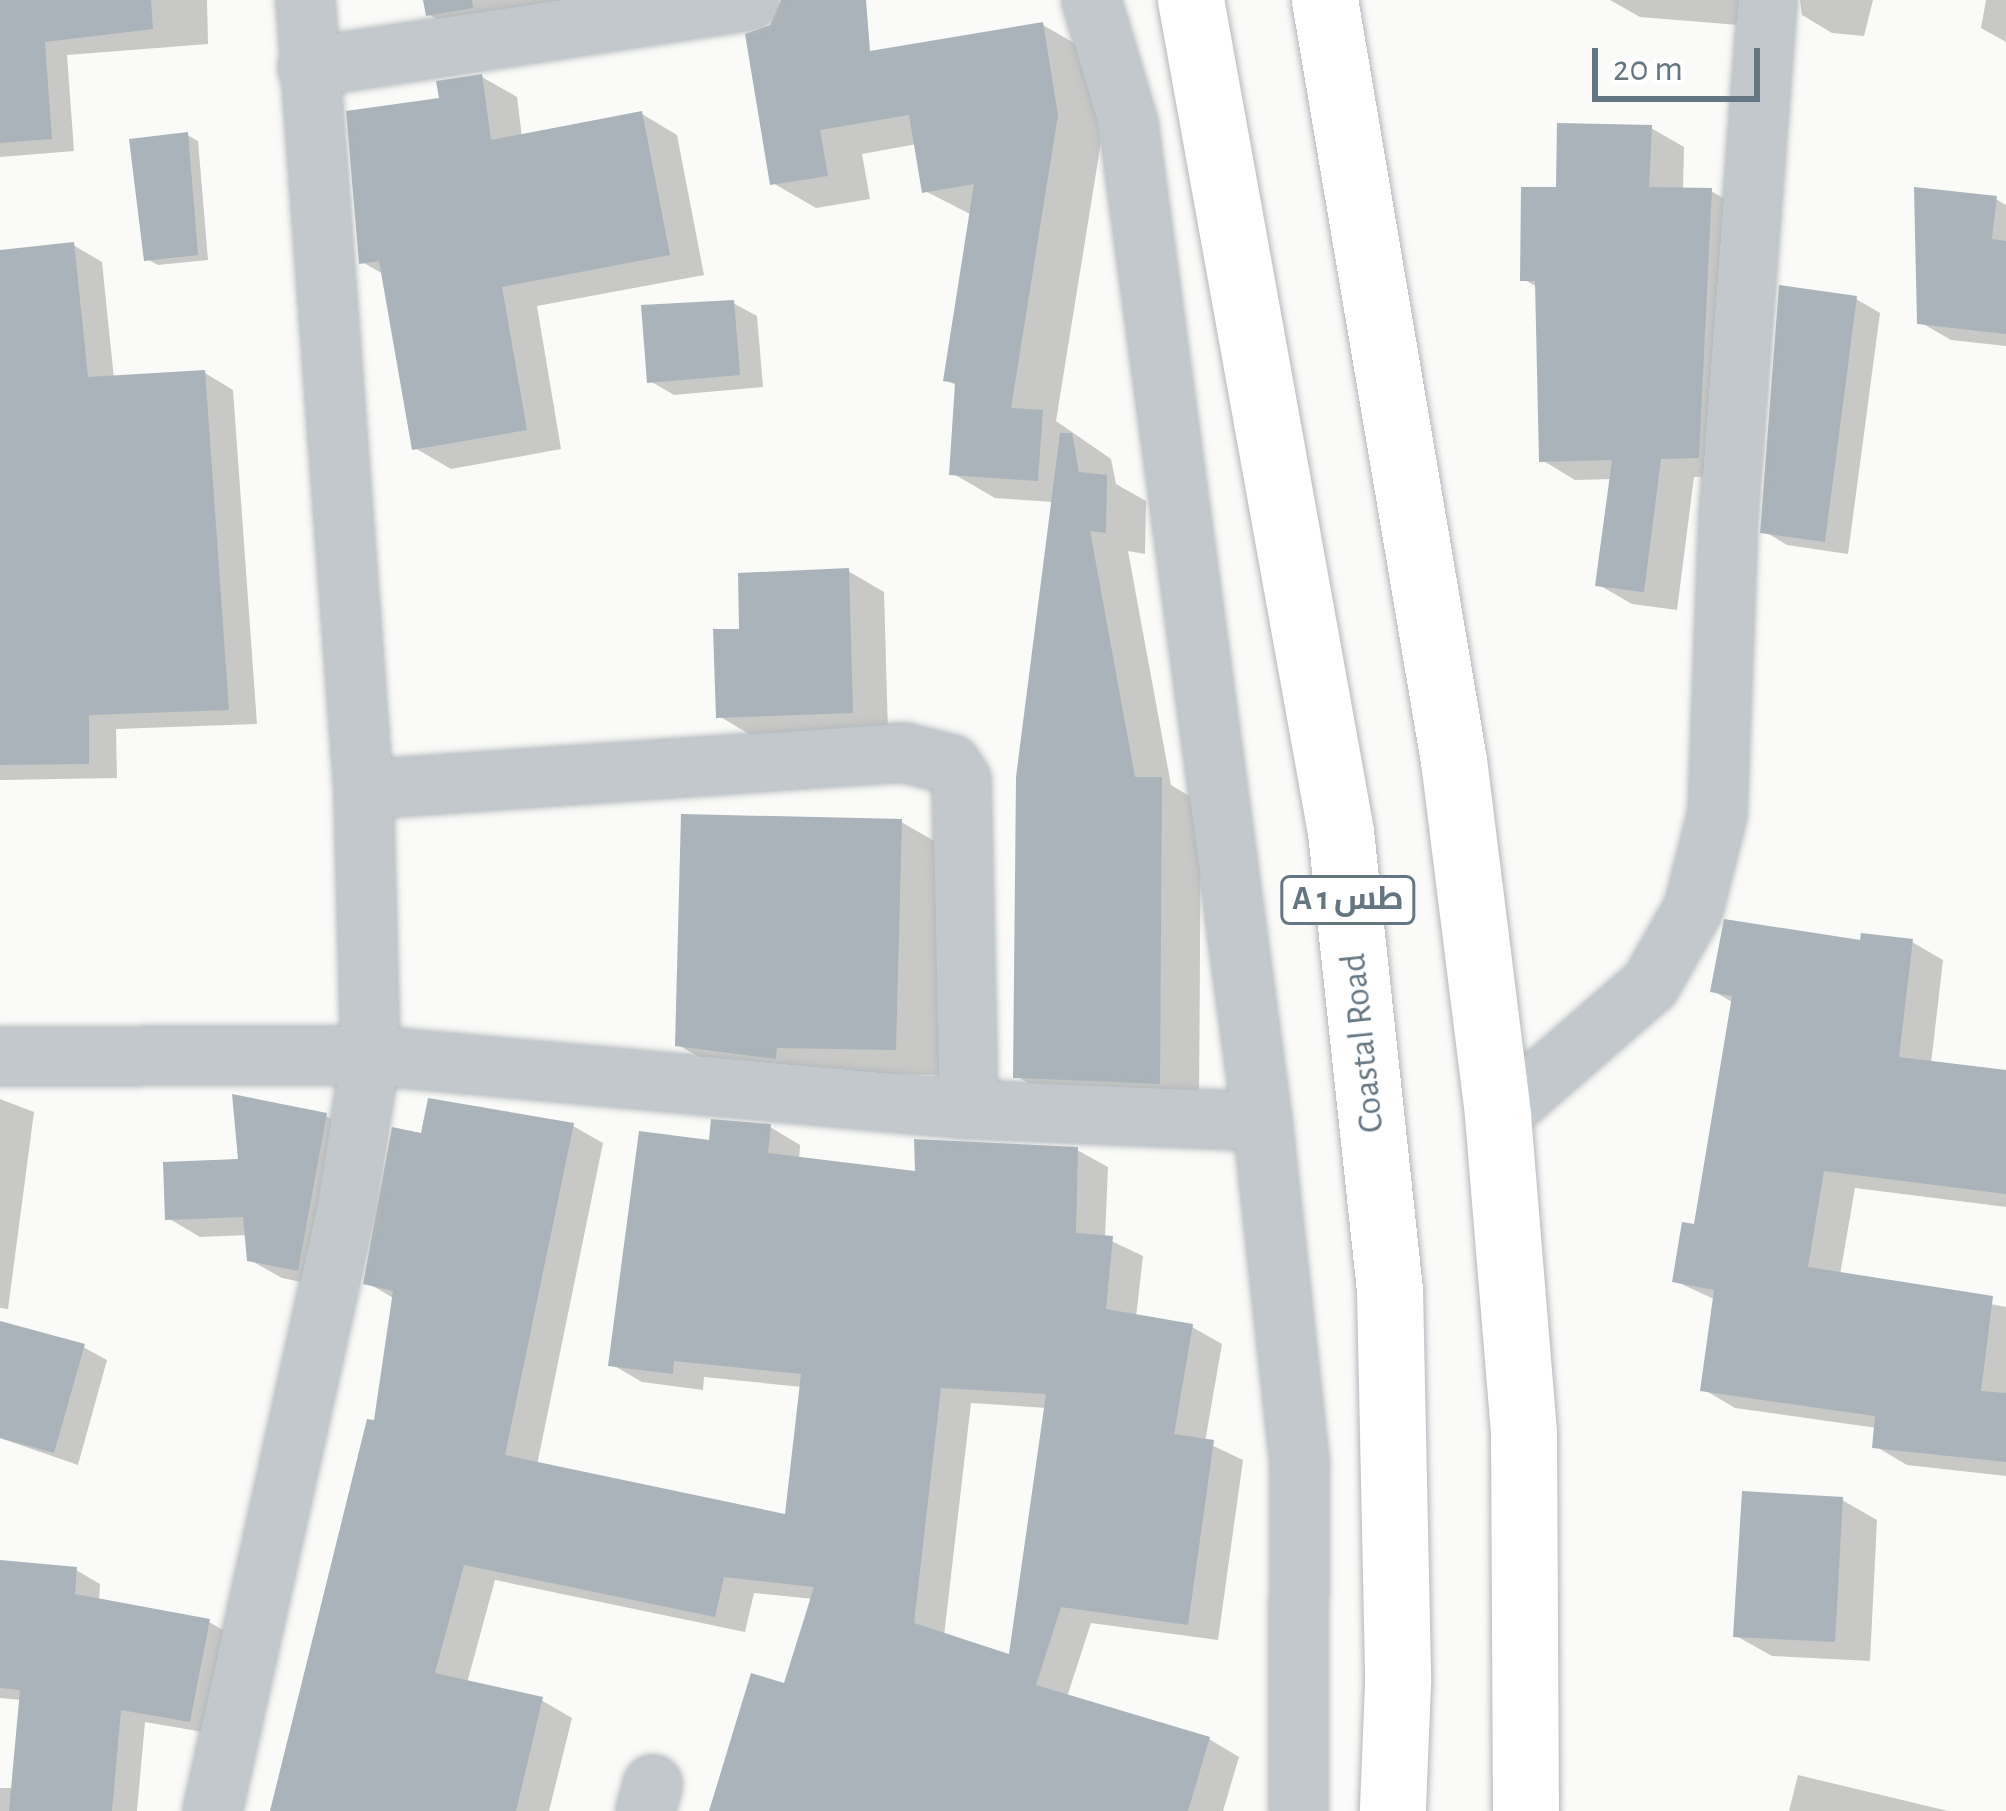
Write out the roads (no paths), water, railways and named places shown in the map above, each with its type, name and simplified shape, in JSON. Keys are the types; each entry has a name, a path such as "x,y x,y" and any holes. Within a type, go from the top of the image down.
{"highway":[{"name":"Coastal Road","path":"1191,0 1341,832 1390,1290 1398,1684 1393,1811"},
{"name":"A 1 طس","path":"1325,0 1454,761 1498,1116 1524,1433 1526,1811"}],"street":[{"path":"212,1811 341,1230 370,1055 363,789 305,0"},
{"path":"307,68 749,0"},
{"path":"1091,0 1128,124 1262,1120 1299,1460 1298,1811"},
{"path":"1498,1116 1651,983 1693,908 1717,813 1728,516 1767,0"},
{"path":"363,789 903,752 951,764 961,780 968,1109"},
{"path":"0,1056 370,1055 968,1109 1262,1120"}]}
